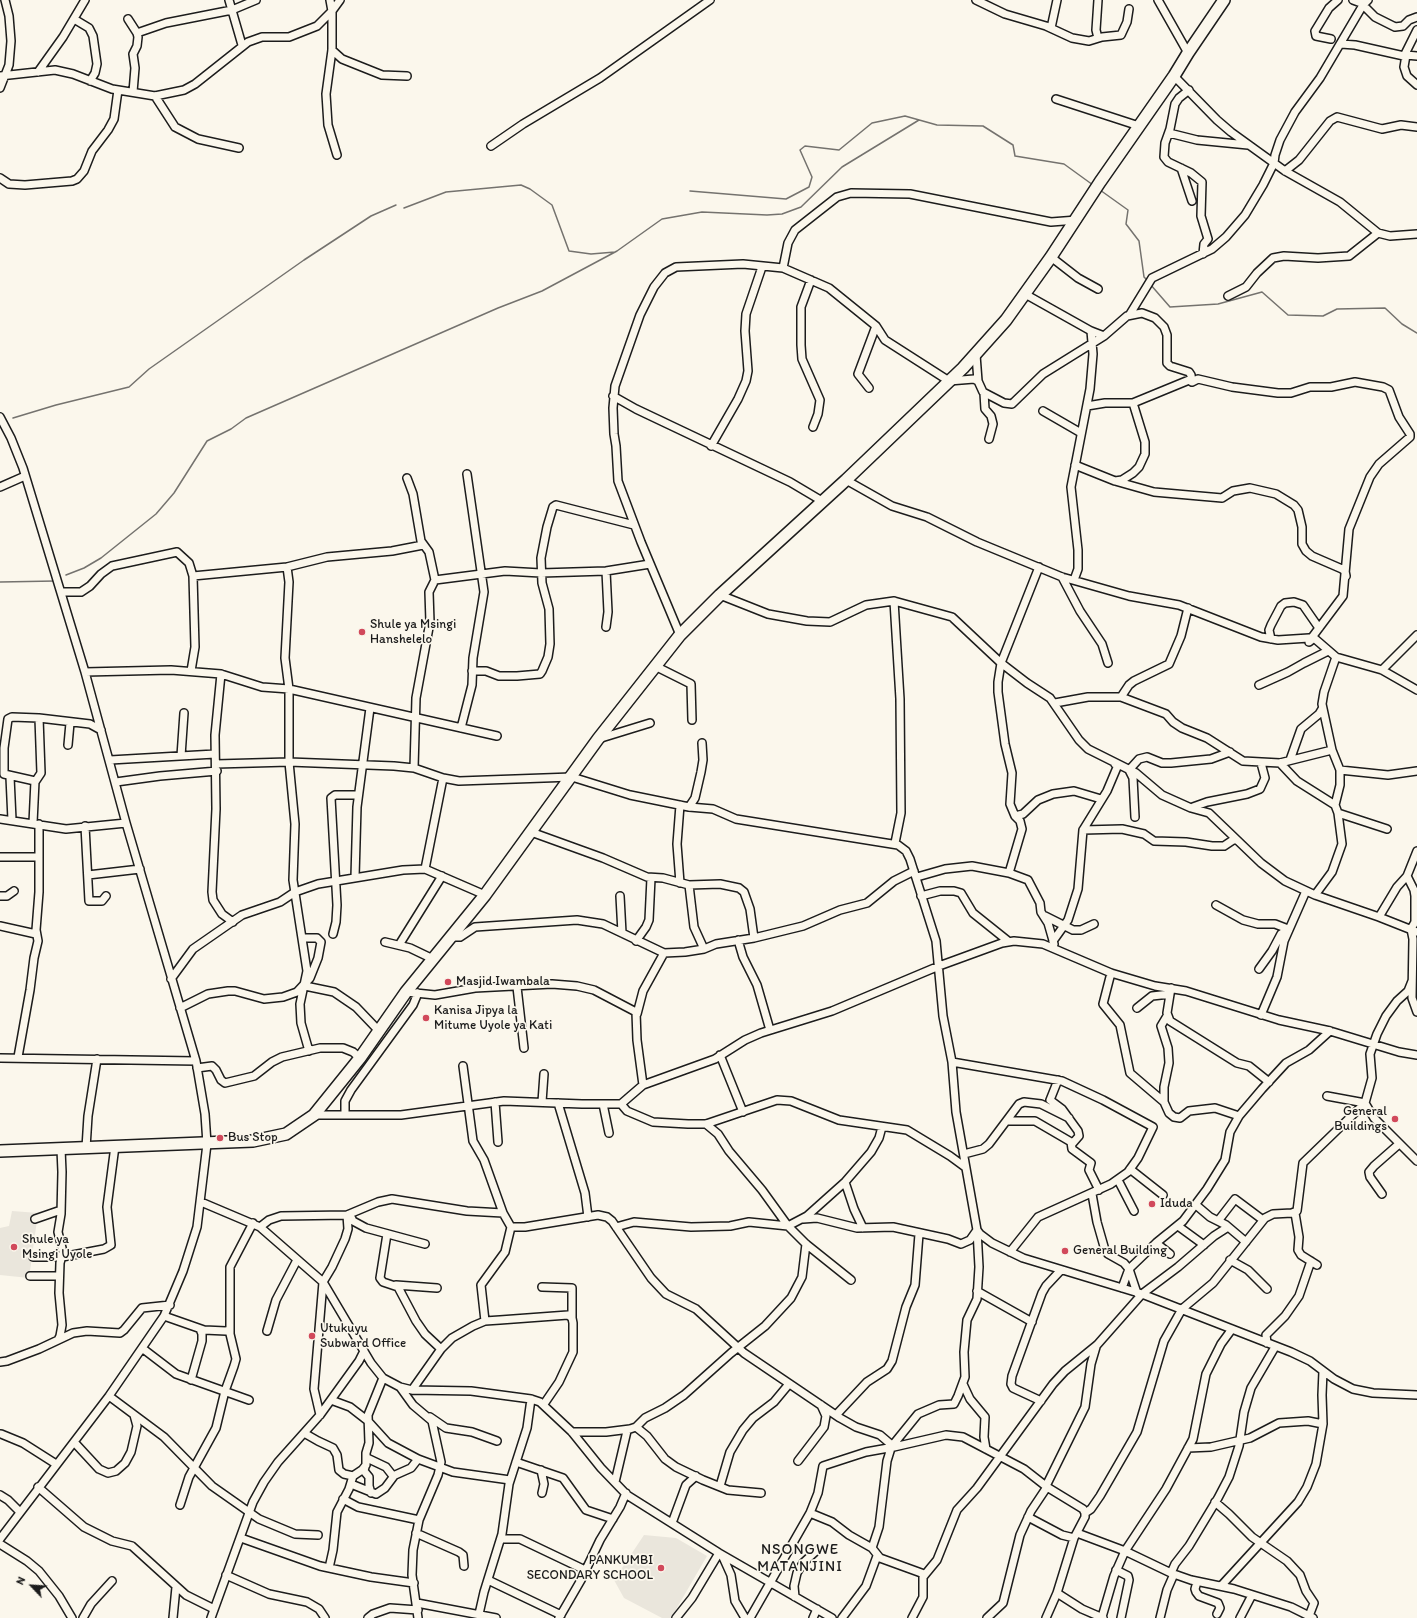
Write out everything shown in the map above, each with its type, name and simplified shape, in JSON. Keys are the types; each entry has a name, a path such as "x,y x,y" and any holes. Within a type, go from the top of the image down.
{"highway":[{"path":"0,1151 240,1143 275,1138 297,1128 314,1115 360,1058 406,992 484,895 598,740 680,635 720,595 846,480 976,355 1026,294 1224,0"}],"street":[{"path":"0,88 3,76 9,65 11,33 10,16 5,0"},
{"path":"38,72 85,0"},
{"path":"229,0 242,45"},
{"path":"137,32 166,23 232,10 256,0"},
{"path":"330,0 332,11 332,50 326,94 328,126 337,155"},
{"path":"3,76 63,71 118,90 155,96 188,89 242,45 262,37 284,38 303,33 316,26 332,11 340,0"},
{"path":"491,146 523,124 600,78 710,0"},
{"path":"976,0 1005,14 1051,28 1084,41 1121,35 1127,22 1129,9"},
{"path":"1051,28 1057,0"},
{"path":"1098,0 1096,31 1098,38"},
{"path":"1158,0 1188,53"},
{"path":"1331,39 1315,35 1315,31 1329,8 1338,0"},
{"path":"1353,0 1366,3 1375,17 1399,28 1412,18 1417,17"},
{"path":"984,393 1004,403 1012,404 1043,374 1104,336 1130,314 1152,278 1203,254 1222,242 1245,215 1263,186 1274,163 1276,151 1295,112 1320,78 1366,3"},
{"path":"74,19 89,28 94,36 97,64 95,73 90,81"},
{"path":"128,19 137,32 138,42 133,54 135,68 133,92"},
{"path":"1417,30 1406,55 1404,67 1405,73 1417,85"},
{"path":"1341,44 1360,46 1400,56 1417,56"},
{"path":"332,50 342,59 382,75 406,76"},
{"path":"1174,76 1217,120 1249,146 1285,171 1340,202 1378,233 1390,236 1417,234"},
{"path":"0,178 9,184 26,185 72,181 77,179 84,171 92,150 108,130 114,119 118,90"},
{"path":"1189,90 1179,98 1175,104 1169,133 1164,143 1164,158 1171,164 1195,176 1202,184 1201,217 1205,223 1208,238 1204,244 1203,254"},
{"path":"155,96 175,126 198,139 239,148"},
{"path":"1056,99 1139,126"},
{"path":"1285,171 1299,160 1330,121 1337,117 1382,129 1401,125 1417,127"},
{"path":"1169,133 1197,140 1249,146"},
{"path":"1181,168 1192,201"},
{"path":"783,268 788,243 795,230 837,197 851,193 910,194 1051,222 1077,220"},
{"path":"1228,296 1246,287 1257,273 1273,258 1284,256 1318,258 1348,256 1378,233"},
{"path":"1051,257 1078,278 1098,289"},
{"path":"680,635 634,525 618,481 614,434 615,386 640,315 654,287 665,274 676,267 743,264 783,268 829,288 876,326 885,340 949,381 974,379 978,381"},
{"path":"711,446 738,399 746,381 748,371 745,331 746,314 762,267"},
{"path":"811,280 802,307 801,345 802,360 820,400 818,414 813,427"},
{"path":"1026,294 1091,331 1104,336"},
{"path":"1130,314 1145,314 1160,322 1167,335 1167,363 1170,366 1189,372 1192,382"},
{"path":"869,388 858,373 876,326"},
{"path":"1074,580 1078,562 1070,490 1082,433 1093,366 1091,331"},
{"path":"976,355 978,381 984,393 985,409 993,421 989,439"},
{"path":"1087,406 1105,403 1133,403 1149,398 1189,380 1192,382 1198,378 1232,387 1288,393 1305,387 1331,387 1360,382 1383,387 1391,393 1399,417 1411,436 1405,443 1374,468 1363,492 1356,518 1350,529 1343,596 1309,642"},
{"path":"614,396 636,409 668,423 711,446 790,482 822,501"},
{"path":"1115,481 1122,480 1133,473 1139,467 1145,454 1145,442 1133,403"},
{"path":"1043,411 1082,433"},
{"path":"0,417 14,444 25,476 85,672 126,823 196,1064 205,1114 207,1144 201,1202 192,1247 170,1305 109,1396 38,1487 0,1539"},
{"path":"1075,465 1115,481 1154,492 1222,498 1233,491 1250,488 1276,494 1294,505 1298,510 1302,528 1302,544 1306,551 1312,556 1345,571 1346,578"},
{"path":"461,728 467,710 484,592 467,474"},
{"path":"0,487 25,476"},
{"path":"407,478 413,494 420,541 429,552 432,559 435,580 429,592 430,622 416,698 414,768"},
{"path":"846,480 896,508 927,517 977,542 1062,577 1129,596 1188,608 1237,630 1271,640 1309,638 1309,642"},
{"path":"472,671 486,671 499,676 528,676 541,673 548,656 550,644 549,609 541,573 542,546 554,506 634,525"},
{"path":"193,576 287,567 327,557 392,551 423,545"},
{"path":"61,592 81,592 112,566 177,552 189,563 193,576 195,647 191,671"},
{"path":"435,580 514,570 541,573 606,571 650,564"},
{"path":"287,567 289,582 285,658 289,689 289,762 295,824 294,892 307,971 300,1004 300,1020 309,1051"},
{"path":"1009,873 1022,830 1020,821 1015,816 1010,799 1012,773 1007,755 998,692 1001,663 1039,567"},
{"path":"606,571 608,612 606,627"},
{"path":"1062,577 1078,607 1102,644 1108,663"},
{"path":"720,595 768,614 794,620 824,623 840,618 866,605 894,601 952,617 1001,663 1054,703 1084,746 1115,764 1129,770 1162,795 1191,808 1209,813 1273,873 1315,895 1414,931"},
{"path":"894,601 900,699 901,806 895,843"},
{"path":"1271,640 1270,626 1281,606 1285,603 1297,602 1303,605 1319,628"},
{"path":"1121,697 1134,680 1170,664 1183,630 1188,608"},
{"path":"1382,670 1417,635"},
{"path":"1309,642 1312,638 1315,639 1336,657 1382,670 1417,690"},
{"path":"1259,685 1328,651"},
{"path":"1315,895 1332,872 1342,844 1338,813 1335,805 1340,785 1340,770 1332,750 1322,709 1324,692 1336,657"},
{"path":"655,666 690,683 692,720"},
{"path":"85,672 191,671 221,674 262,687 289,689 416,719 497,736"},
{"path":"221,674 217,711 215,754 217,768 212,897 222,914 232,922"},
{"path":"1054,703 1088,697 1121,697 1166,714 1173,722 1182,728 1207,738 1243,761 1280,764 1290,760 1332,750"},
{"path":"355,877 358,795 370,708"},
{"path":"1290,760 1301,729 1319,714 1322,709"},
{"path":"181,756 184,712"},
{"path":"35,782 10,777 3,773 8,720 12,717 40,718 70,723 90,724 101,730"},
{"path":"18,1057 38,941 36,934 39,857 35,782 41,773 40,718"},
{"path":"68,745 70,723"},
{"path":"598,740 650,723"},
{"path":"689,807 695,798 700,781 703,760 702,743"},
{"path":"1129,770 1137,761 1145,757 1171,763 1211,759 1230,752"},
{"path":"110,760 215,754"},
{"path":"116,782 217,768 289,762 414,768 444,778 477,782 572,777 622,793 689,807 713,809 736,819 895,843 906,851 915,874 936,941 943,1016 952,1062 956,1112 977,1230 979,1267 977,1299 968,1320 964,1352 965,1374 963,1384 955,1403 934,1406 918,1414 892,1447 887,1461 880,1522 872,1548"},
{"path":"1191,808 1206,802 1247,794 1260,789 1265,778 1261,763"},
{"path":"1053,940 1066,926 1078,889 1083,830 1107,791 1118,765 1115,764"},
{"path":"1280,764 1296,781 1335,805"},
{"path":"1129,770 1133,778 1134,817"},
{"path":"1340,770 1388,775 1417,771"},
{"path":"10,777 12,820"},
{"path":"425,869 444,778"},
{"path":"1015,816 1023,814 1038,800 1053,794 1074,792 1101,799"},
{"path":"333,934 336,922 337,881 331,798 335,795 358,795"},
{"path":"680,805 677,844 680,884"},
{"path":"1338,813 1386,829"},
{"path":"0,820 36,823 61,828 126,823"},
{"path":"85,826 89,902 102,901 106,896"},
{"path":"1083,830 1122,829 1144,834 1156,842 1186,842 1212,846 1224,846 1233,840 1238,840"},
{"path":"531,832 603,858 642,876 663,878 680,884 720,884 731,885 741,889 750,909 754,938"},
{"path":"1379,917 1397,887 1407,876 1417,851"},
{"path":"0,857 39,857"},
{"path":"451,937 460,937 475,927 570,920 603,924 664,953 704,948 803,926 840,910 867,903 894,882 915,874 972,866 1009,873 1029,881 1040,902 1041,912 1045,916 1066,926 1077,930 1094,924"},
{"path":"88,875 140,869"},
{"path":"171,979 193,949 232,922 245,914 280,902 294,892 318,884 403,870 425,869 484,895"},
{"path":"399,945 442,876"},
{"path":"1407,876 1414,890 1415,896 1412,998 1417,1012"},
{"path":"636,941 649,920 651,878"},
{"path":"689,885 694,927 704,948"},
{"path":"0,896 10,894 14,891"},
{"path":"921,896 940,892 954,891 961,893 973,913 1008,941"},
{"path":"1261,1015 1277,977 1288,929 1306,891"},
{"path":"620,896 622,934"},
{"path":"1216,906 1243,920 1258,924 1275,924 1288,929"},
{"path":"1045,916 1056,950"},
{"path":"0,926 36,934"},
{"path":"1259,969 1272,951 1281,934 1288,929"},
{"path":"180,1008 214,993 232,990 258,998 269,999 290,995 304,986 317,961 321,941 314,937 302,938"},
{"path":"738,940 743,957 757,985 770,1030"},
{"path":"314,1115 401,1115 495,1102 621,1104 643,1085 720,1055 745,1040 770,1030 832,1011 939,966 1008,941 1036,942 1110,973 1171,991 1261,1015 1330,1031 1374,1043 1389,1049 1417,1055"},
{"path":"385,942 399,945 433,959"},
{"path":"643,1085 637,1040 636,1014 643,991 664,953"},
{"path":"1110,973 1103,1004 1120,1025 1129,1071 1164,1102 1172,1116 1177,1118 1189,1110 1215,1108 1239,1116"},
{"path":"1259,1340 1286,1316 1295,1302 1314,1263 1301,1255 1298,1250 1299,1237 1295,1213 1299,1205 1300,1180 1303,1163 1365,1103 1371,1080 1370,1058 1374,1043 1386,1016 1408,991 1412,981"},
{"path":"406,992 442,994 475,988 552,984 590,988 633,1010 636,1014"},
{"path":"304,986 336,993 356,1007 379,1031"},
{"path":"517,987 524,1048"},
{"path":"1137,1008 1152,996 1171,991"},
{"path":"1164,1102 1164,1087 1169,1063 1168,1048 1161,1026 1167,1016 1171,991"},
{"path":"346,1115 345,1101 351,1090 409,1010 418,993"},
{"path":"1167,1016 1170,1021 1183,1030 1237,1063 1249,1066 1269,1082"},
{"path":"1122,1288 1130,1270 1156,1243 1178,1226 1196,1205 1225,1160 1230,1132 1239,1116 1289,1061 1309,1050 1330,1031"},
{"path":"0,1058 97,1059 196,1064 212,1066 222,1082 236,1081 254,1076 272,1062 282,1057 327,1047 343,1048 353,1052 360,1058"},
{"path":"720,1055 743,1112"},
{"path":"86,1148 88,1116 97,1059"},
{"path":"952,1062 1058,1080 1082,1089 1152,1127 1149,1138 1130,1170 1118,1180 1092,1194 1038,1217 1010,1252"},
{"path":"463,1066 473,1141 484,1160 503,1213 511,1227 505,1252 481,1285 485,1321"},
{"path":"542,1102 544,1074"},
{"path":"1058,1080 1050,1100 1060,1106 1079,1135 1072,1144 1072,1149 1091,1162 1088,1169 1099,1190"},
{"path":"1327,1096 1365,1103 1374,1118 1417,1161"},
{"path":"621,1104 627,1111 652,1122 706,1124 783,1100 796,1102 839,1120 906,1130 950,1156 965,1167"},
{"path":"495,1102 498,1142"},
{"path":"964,1154 983,1149 989,1144 1008,1122 1019,1104 1025,1102 1041,1104 1069,1118"},
{"path":"558,1103 585,1194 588,1217"},
{"path":"603,1104 609,1133"},
{"path":"1008,1122 1036,1122 1072,1144"},
{"path":"706,1124 718,1134 729,1151 762,1190 788,1226 806,1244 852,1280"},
{"path":"616,1227 634,1222 698,1227 730,1226 749,1222 788,1226 800,1220 820,1205 845,1182 871,1152 882,1126"},
{"path":"1382,1194 1370,1178 1369,1172 1399,1144"},
{"path":"33,1257 62,1256 99,1250 111,1245 107,1207 115,1146"},
{"path":"58,1340 62,1325 59,1276 62,1256 58,1232 61,1210 61,1149"},
{"path":"1130,1170 1163,1195"},
{"path":"1118,1180 1134,1211"},
{"path":"845,1182 854,1209 863,1228"},
{"path":"1092,1194 1097,1222 1105,1250 1108,1254 1124,1263 1130,1270 1140,1293"},
{"path":"260,1227 269,1220 282,1216 348,1215 378,1202 398,1199 467,1211 503,1213"},
{"path":"1218,1221 1235,1199 1263,1220"},
{"path":"201,1202 260,1227 323,1282 375,1370 383,1378 400,1387 412,1390 471,1391 531,1399 544,1404 572,1432 626,1493 720,1554 832,1618"},
{"path":"1196,1205 1228,1227 1246,1242"},
{"path":"35,1219 49,1212 61,1210"},
{"path":"1046,1618 1057,1593 1076,1535 1085,1513 1091,1509 1100,1496 1137,1432 1164,1341 1182,1309 1213,1283 1263,1220 1273,1214 1295,1213"},
{"path":"348,1215 356,1223 387,1234 425,1244"},
{"path":"320,1415 314,1389 318,1332 324,1292 323,1282 332,1268 345,1239 348,1229 348,1215"},
{"path":"511,1227 588,1217 605,1216 609,1218 658,1287 674,1299 696,1309 737,1348 789,1384 856,1427 880,1434 892,1447"},
{"path":"800,1220 817,1218 857,1228 890,1227 965,1243 972,1238 977,1230"},
{"path":"180,1505 187,1482 216,1428 225,1391 236,1359 230,1330 230,1267 253,1223"},
{"path":"1178,1226 1204,1245"},
{"path":"912,1618 923,1597 922,1580 924,1574 930,1570 937,1560 957,1510 977,1488 1064,1371 1097,1345 1140,1293 1157,1284 1228,1227"},
{"path":"977,1230 992,1243 1010,1252 1061,1270 1140,1293 1310,1361 1342,1384 1359,1391 1417,1395"},
{"path":"387,1234 380,1278 384,1282 396,1285 437,1288"},
{"path":"836,1415 867,1382 887,1369 892,1361 899,1340 906,1307 914,1285 919,1234"},
{"path":"1156,1243 1170,1254"},
{"path":"572,1432 627,1431 636,1427 644,1418 665,1408 679,1399 737,1348 765,1326 791,1298 802,1277 806,1244"},
{"path":"267,1331 276,1300 296,1260"},
{"path":"1230,1260 1248,1270 1267,1289"},
{"path":"1041,1401 1016,1391 1011,1384 1016,1363 1044,1289 1061,1270"},
{"path":"30,1276 59,1276"},
{"path":"396,1285 402,1292 419,1326 441,1349"},
{"path":"542,1287 572,1288 572,1318 574,1330 572,1352 559,1382 544,1404"},
{"path":"977,1291 1032,1322"},
{"path":"0,1362 8,1361 58,1340 68,1334 87,1331 116,1334 120,1333 128,1326 142,1308 170,1305"},
{"path":"412,1390 441,1349 462,1332 485,1321 564,1315 572,1318"},
{"path":"164,1316 200,1329 230,1330"},
{"path":"191,1380 202,1341 200,1329"},
{"path":"1057,1593 1082,1609 1103,1618 1116,1570 1125,1551 1166,1489 1188,1448 1194,1433 1206,1374 1221,1344 1232,1329"},
{"path":"1266,1335 1267,1343"},
{"path":"986,1618 1000,1607 1005,1599 1016,1546 1028,1517 1046,1486 1085,1407 1091,1364 1097,1345"},
{"path":"1160,1618 1172,1574 1215,1502 1232,1468 1240,1440 1244,1412 1251,1388 1275,1347"},
{"path":"142,1348 171,1371 191,1380 249,1400"},
{"path":"211,1618 258,1492 270,1473 320,1415 359,1361 364,1351"},
{"path":"1221,1586 1298,1502 1307,1487 1316,1464 1323,1424 1323,1370"},
{"path":"371,1493 369,1477 364,1472 367,1458 366,1453 369,1443 368,1421 371,1404 383,1378"},
{"path":"720,1486 730,1452 743,1430 753,1418 774,1402 789,1384"},
{"path":"963,1384 970,1399 985,1417 984,1437 986,1449"},
{"path":"400,1387 414,1404 446,1428 472,1432 497,1441"},
{"path":"109,1396 170,1442 212,1486 250,1511 259,1519 289,1532 300,1535 318,1535"},
{"path":"480,1614 506,1516 510,1480 529,1420 531,1399"},
{"path":"331,1400 350,1407 368,1421 388,1442 418,1459 454,1472 510,1480"},
{"path":"798,1461 824,1427 826,1416 821,1405"},
{"path":"74,1442 99,1469 108,1473 116,1471 125,1463 130,1452 137,1426 134,1414"},
{"path":"368,1618 390,1608 418,1614 412,1558 419,1520 441,1467 441,1459 430,1417"},
{"path":"1188,1448 1211,1447 1255,1436 1269,1426 1279,1423 1308,1421 1323,1424"},
{"path":"636,1427 647,1436 666,1459 696,1476 728,1490 761,1493"},
{"path":"615,1482 627,1431"},
{"path":"304,1433 334,1448 337,1455 339,1470 344,1474 352,1476"},
{"path":"2,1434 23,1443 56,1464"},
{"path":"750,1618 772,1583 810,1513 818,1493 824,1465 843,1461 866,1452 952,1435 963,1437 1024,1469 1046,1486 1080,1507 1085,1513"},
{"path":"367,1458 386,1467 391,1475 394,1476"},
{"path":"351,1484 371,1493 379,1493 398,1472 411,1468 418,1459"},
{"path":"516,1462 565,1478 586,1510 613,1519"},
{"path":"329,1568 333,1550 336,1518 343,1499 351,1484 352,1476 365,1467"},
{"path":"541,1470 544,1486 542,1493"},
{"path":"672,1523 686,1486 696,1476"},
{"path":"38,1487 84,1527 138,1550 176,1588 190,1598 214,1609"},
{"path":"488,1580 560,1617 626,1493"},
{"path":"0,1495 8,1500 20,1512"},
{"path":"343,1499 358,1507 419,1520"},
{"path":"1028,1517 1062,1535 1076,1535 1125,1551 1172,1574 1197,1582 1221,1586 1291,1607 1311,1617 1314,1603 1306,1591 1300,1574 1287,1560 1260,1543 1215,1502"},
{"path":"810,1513 832,1522 849,1535 872,1548 877,1556 924,1574"},
{"path":"416,1533 459,1552 463,1555 464,1566"},
{"path":"241,1538 304,1561 329,1568 414,1583"},
{"path":"500,1539 520,1539 586,1570"},
{"path":"0,1544 27,1561 39,1571 59,1596 72,1618"},
{"path":"795,1597 794,1586 797,1573 803,1563 816,1551"},
{"path":"676,1618 692,1598 720,1554"},
{"path":"720,1554 731,1575 735,1601 744,1618"},
{"path":"842,1618 866,1586 877,1556"},
{"path":"1116,1570 1128,1576 1129,1580 1121,1618"},
{"path":"226,1575 269,1594 307,1602 319,1609 325,1618"},
{"path":"83,1618 91,1604 112,1581"},
{"path":"1197,1582 1196,1592 1199,1596 1218,1603 1220,1608 1218,1614"},
{"path":"173,1618 176,1588"},
{"path":"1240,1618 1252,1595"},
{"path":"417,1602 496,1618"},
{"path":"813,1618 817,1610"}],"shaded area":[{"path":"12,1211 38,1213 29,1278 0,1275 0,1228 9,1226"},
{"name":"PANKUMBI SECONDARY SCHOOL","path":"644,1535 676,1538 707,1556 671,1618 662,1618 624,1598 614,1580"}],"waterway":[{"path":"690,191 786,199 809,187 812,177 800,150 805,146 839,150 872,123 905,116 937,125 983,126 1013,145 1015,156 1064,164 1093,185"},
{"path":"66,575 84,568 101,558 156,514 174,493 207,441 231,429 246,418 498,308 542,291 617,251 662,219 702,212 767,215 782,214 801,207 842,167 919,120"},
{"path":"404,208 446,192 521,185 530,189 552,205 569,251 591,254 615,252"},
{"path":"1100,190 1128,210 1126,224 1139,241 1144,277 1148,281"},
{"path":"13,418 56,405 129,387 149,369 304,260 371,216 396,205"},
{"path":"1150,284 1170,307 1218,304 1262,292 1288,315 1323,316 1337,309 1385,308 1402,324 1417,333"},
{"path":"0,582 55,581"}],"place":[{"name":"Shule ya Msingi Hanshelelo","path":"362,632"},
{"name":"Masjid Iwambala","path":"448,982"},
{"name":"Kanisa Jipya la Mitume Uyole ya Kati","path":"426,1018"},
{"name":"General Buildings","path":"1395,1119"},
{"name":"Bus Stop","path":"220,1138"},
{"name":"Iduda","path":"1152,1204"},
{"name":"Shule ya Msingi Uyole","path":"14,1247"},
{"name":"General Building","path":"1065,1251"},
{"name":"Utukuyu Subward Office","path":"312,1336"},
{"name":"PANKUMBI SECONDARY SCHOOL","path":"661,1568"}],"district":[{"name":"NSONGWE MATANJINI","path":"800,1558"}]}
